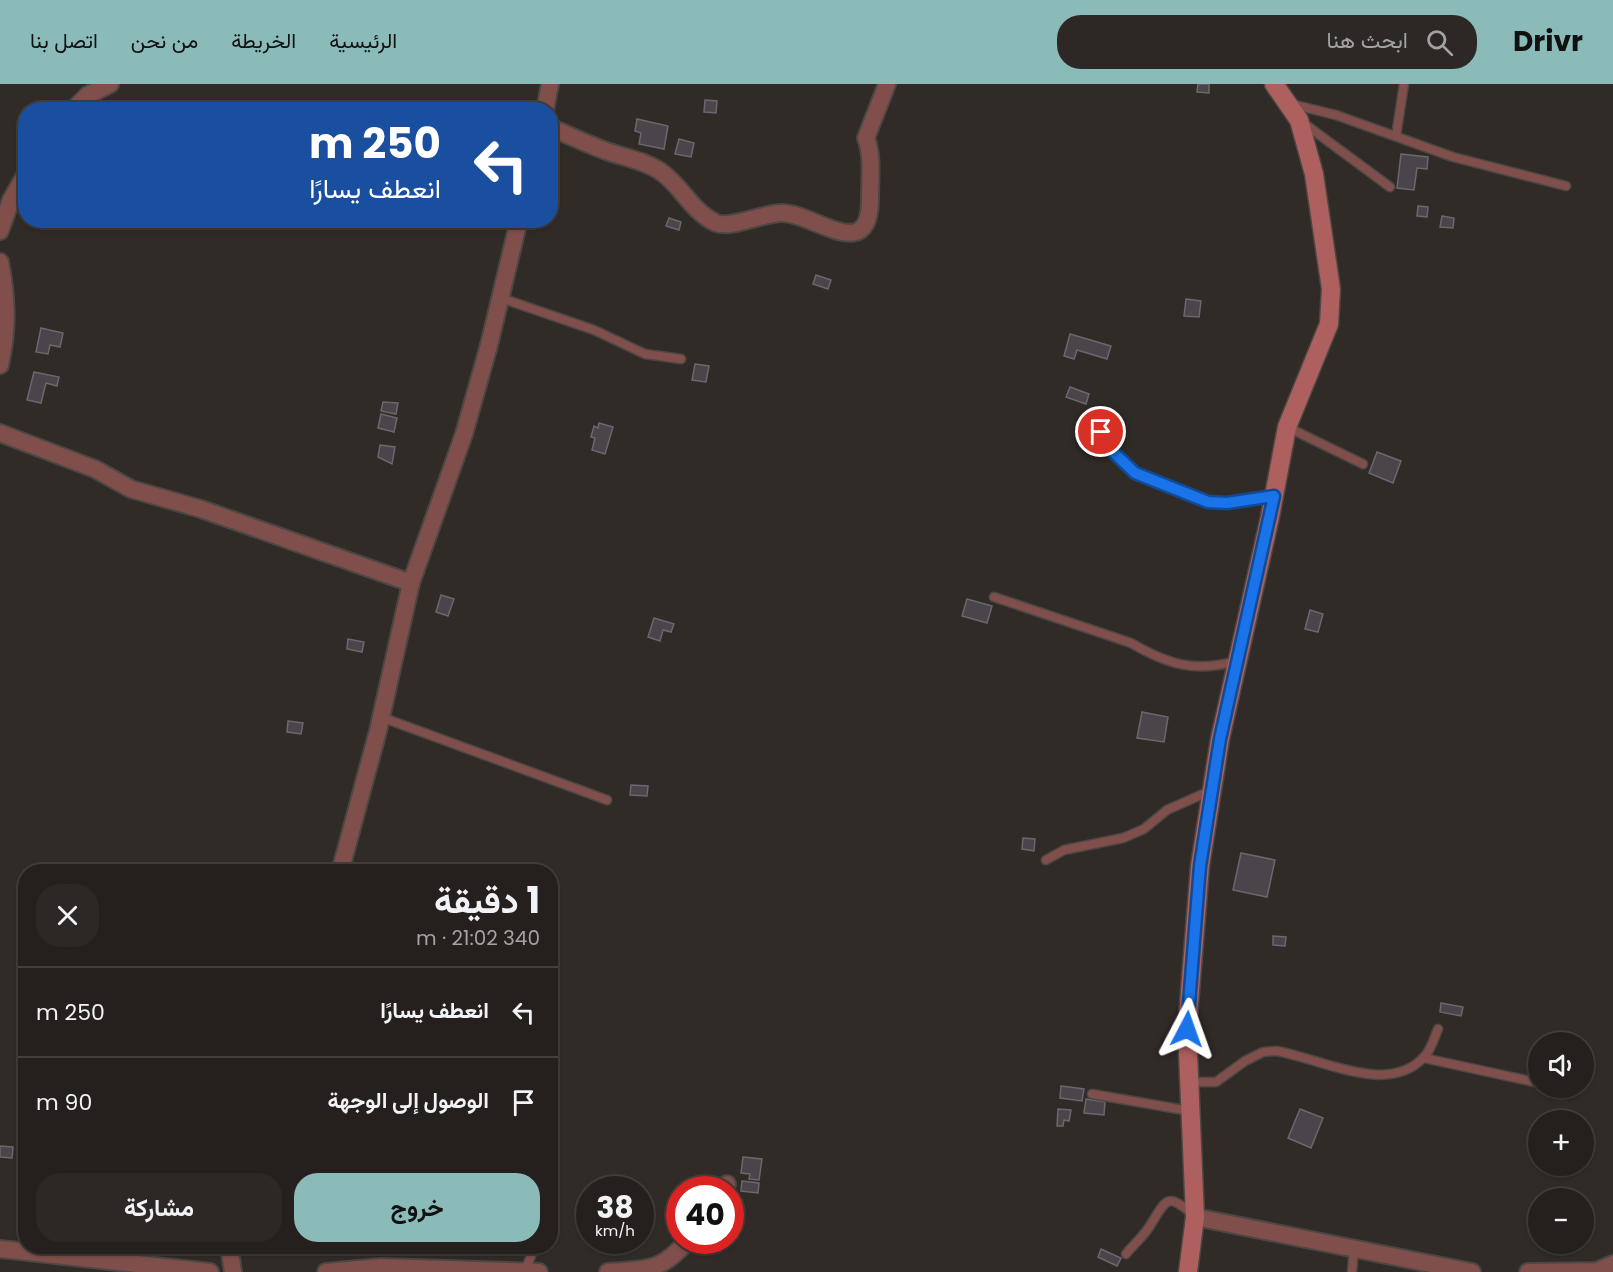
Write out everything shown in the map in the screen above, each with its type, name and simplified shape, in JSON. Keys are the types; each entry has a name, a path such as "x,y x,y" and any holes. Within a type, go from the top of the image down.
{"street":[{"path":"81,102 88,95 110,84"},
{"path":"547,102 550,84"},
{"path":"558,130 607,151 650,165 674,183 694,208 717,223 733,224 762,214 789,213 838,232 852,234 862,228 868,219 870,150 866,138 887,84"},
{"path":"1188,1272 1195,1217 1187,1029 1200,866 1237,661 1287,427 1329,324 1330,289 1314,174 1299,120 1274,84"},
{"path":"0,231 18,188"},
{"path":"342,864 381,717 411,583 464,434 501,298 517,228"},
{"path":"0,262 7,301 7,331 0,365"},
{"path":"0,433 95,469 131,489 201,509 411,583"},
{"path":"1195,1217 1354,1248 1437,1269 1472,1272"},
{"path":"0,1249 18,1251"},
{"path":"46,1254 210,1272"},
{"path":"230,1254 233,1272"},
{"path":"608,1272 651,1269 668,1262 675,1254"},
{"path":"1528,1272 1597,1271 1613,1264"},
{"path":"326,1272 381,1267 538,1272"}],"lane":[{"path":"1396,136 1404,84"},
{"path":"1288,103 1336,115 1453,157 1566,186"},
{"path":"1299,120 1390,187"},
{"path":"501,298 594,330 645,354 681,359"},
{"path":"1094,414 1112,451 1135,473 1208,502 1227,503 1274,496"},
{"path":"1287,427 1363,464"},
{"path":"994,597 1131,643 1148,653 1187,667 1214,668 1237,661"},
{"path":"381,717 607,800"},
{"path":"1046,860 1064,850 1123,838 1144,830 1167,810 1212,790"},
{"path":"1190,1082 1216,1082 1245,1061 1263,1052 1276,1051 1373,1075 1388,1076 1402,1072 1424,1058 1438,1029"},
{"path":"1424,1058 1528,1081"},
{"path":"1092,1094 1191,1112"},
{"path":"1126,1254 1151,1225 1160,1207 1169,1202 1179,1202 1195,1217"},
{"path":"1352,1272 1354,1248"},
{"path":"525,1272 533,1254"}],"building":[{"path":"1198,84 1209,84 1209,93 1197,92"},
{"path":"705,100 717,101 716,113 704,112"},
{"path":"637,119 668,126 664,149 639,144 641,133 635,131"},
{"path":"679,139 694,143 691,157 675,154"},
{"path":"1401,154 1428,157 1427,169 1417,168 1414,190 1397,188"},
{"path":"1418,206 1428,207 1427,217 1417,216"},
{"path":"1442,216 1454,218 1453,228 1440,227"},
{"path":"669,218 681,222 679,230 666,226"},
{"path":"816,275 831,280 828,289 813,284"},
{"path":"1186,299 1201,301 1199,317 1184,316"},
{"path":"41,328 63,333 60,347 50,345 48,354 36,352"},
{"path":"1070,334 1111,346 1107,359 1077,350 1074,359 1064,356"},
{"path":"695,364 709,366 706,382 692,380"},
{"path":"34,372 59,377 57,386 46,383 41,403 27,400"},
{"path":"1070,387 1089,394 1086,404 1066,397"},
{"path":"383,402 398,403 396,414 381,411"},
{"path":"381,414 397,418 394,432 378,428"},
{"path":"599,423 613,427 605,454 592,450 595,438 591,437 594,426 598,428"},
{"path":"380,445 395,447 392,464 378,457"},
{"path":"1377,452 1401,461 1393,483 1369,473"},
{"path":"441,595 454,599 448,616 436,612"},
{"path":"967,599 992,606 987,623 962,616"},
{"path":"1310,610 1323,614 1318,632 1305,629"},
{"path":"654,618 674,624 671,632 663,630 660,641 648,637"},
{"path":"348,639 364,642 362,652 347,649"},
{"path":"1142,712 1168,717 1164,742 1137,738"},
{"path":"288,721 303,723 301,734 287,732"},
{"path":"631,785 648,786 647,796 630,795"},
{"path":"1023,838 1035,839 1034,851 1022,849"},
{"path":"1241,853 1275,860 1267,897 1233,890"},
{"path":"1273,936 1286,937 1285,946 1273,945"},
{"path":"1441,1003 1463,1007 1461,1016 1440,1012"},
{"path":"1061,1086 1084,1089 1082,1101 1060,1098"},
{"path":"1086,1099 1105,1102 1104,1115 1084,1113"},
{"path":"1058,1109 1071,1110 1069,1121 1064,1120 1063,1126 1057,1126"},
{"path":"1300,1109 1323,1118 1311,1148 1288,1138"},
{"path":"0,1146 13,1147 12,1158 0,1157"},
{"path":"743,1157 762,1159 759,1180 749,1179 750,1174 741,1173"},
{"path":"744,1181 759,1183 758,1193 744,1191"},
{"path":"1101,1249 1121,1258 1117,1266 1098,1257"}],"route":[{"path":"1101,432 1112,451 1135,473 1208,502 1227,503 1274,496 1220,739 1200,866 1187,1029"}]}
